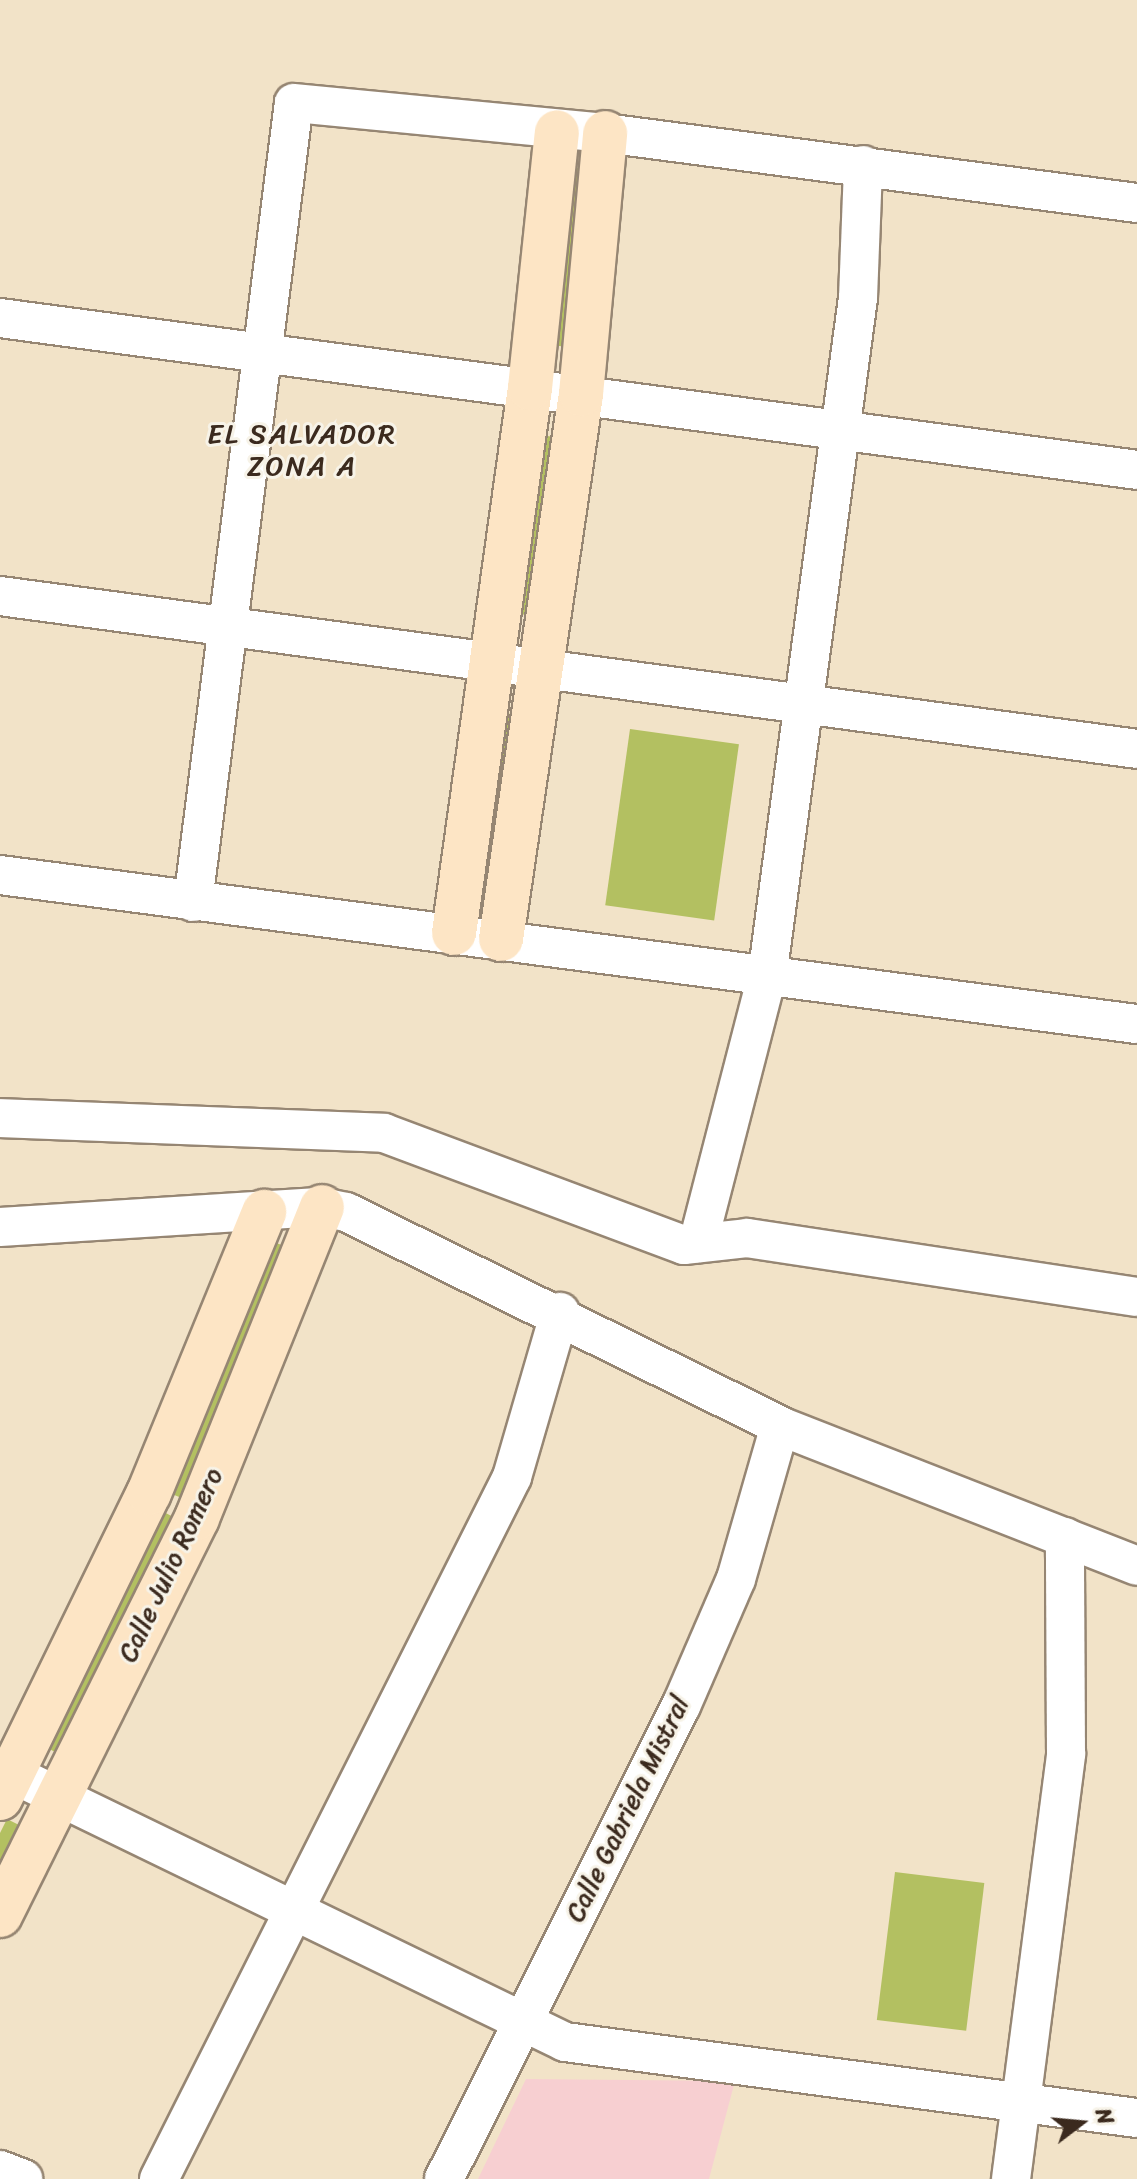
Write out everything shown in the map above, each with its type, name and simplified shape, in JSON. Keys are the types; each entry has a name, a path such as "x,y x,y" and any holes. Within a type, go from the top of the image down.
{"street":[{"path":"193,902 265,354 294,103 557,132 605,133 1137,203"},
{"path":"454,933 495,664 530,388 557,132"},
{"path":"501,939 581,394 605,133"},
{"path":"698,1243 767,977 858,298 863,165"},
{"path":"0,318 1137,470"},
{"path":"0,596 495,664 543,666 1137,749"},
{"path":"0,875 1137,1024"},
{"path":"0,1118 384,1133 684,1245 747,1238 1137,1297"},
{"path":"0,1227 322,1207 560,1312 780,1426 1137,1566"},
{"name":"Calle Julio Romero","path":"0,1915 197,1518 322,1207"},
{"name":"Calle Julio Romero","path":"4,1780 149,1493 264,1212"},
{"path":"159,2179 512,1477 560,1312"},
{"name":"Calle Gabriela Mistral","path":"444,2179 730,1593 780,1426"},
{"path":"1011,2179 1024,2103 1066,1754 1065,1537"},
{"path":"4,1780 59,1795 521,2025 565,2042 1137,2118"},
{"path":"0,2170 23,2179"}],"shaded area":[{"path":"526,2079 735,2081 709,2179 478,2179"}],"green space":[{"path":"570,167 586,169 564,347 548,345"},
{"path":"542,435 559,438 527,615 511,612"},
{"path":"505,713 521,716 487,892 471,889"},
{"path":"630,729 739,744 714,921 605,905"},
{"path":"266,1239 289,1248 187,1500 164,1491"},
{"path":"160,1510 179,1520 55,1752 37,1742"},
{"path":"7,1819 25,1828 0,1877 0,1833"},
{"path":"895,1872 984,1883 966,2031 877,2020"}],"district":[{"name":"EL SALVADOR ZONA A","path":"302,450"}]}
